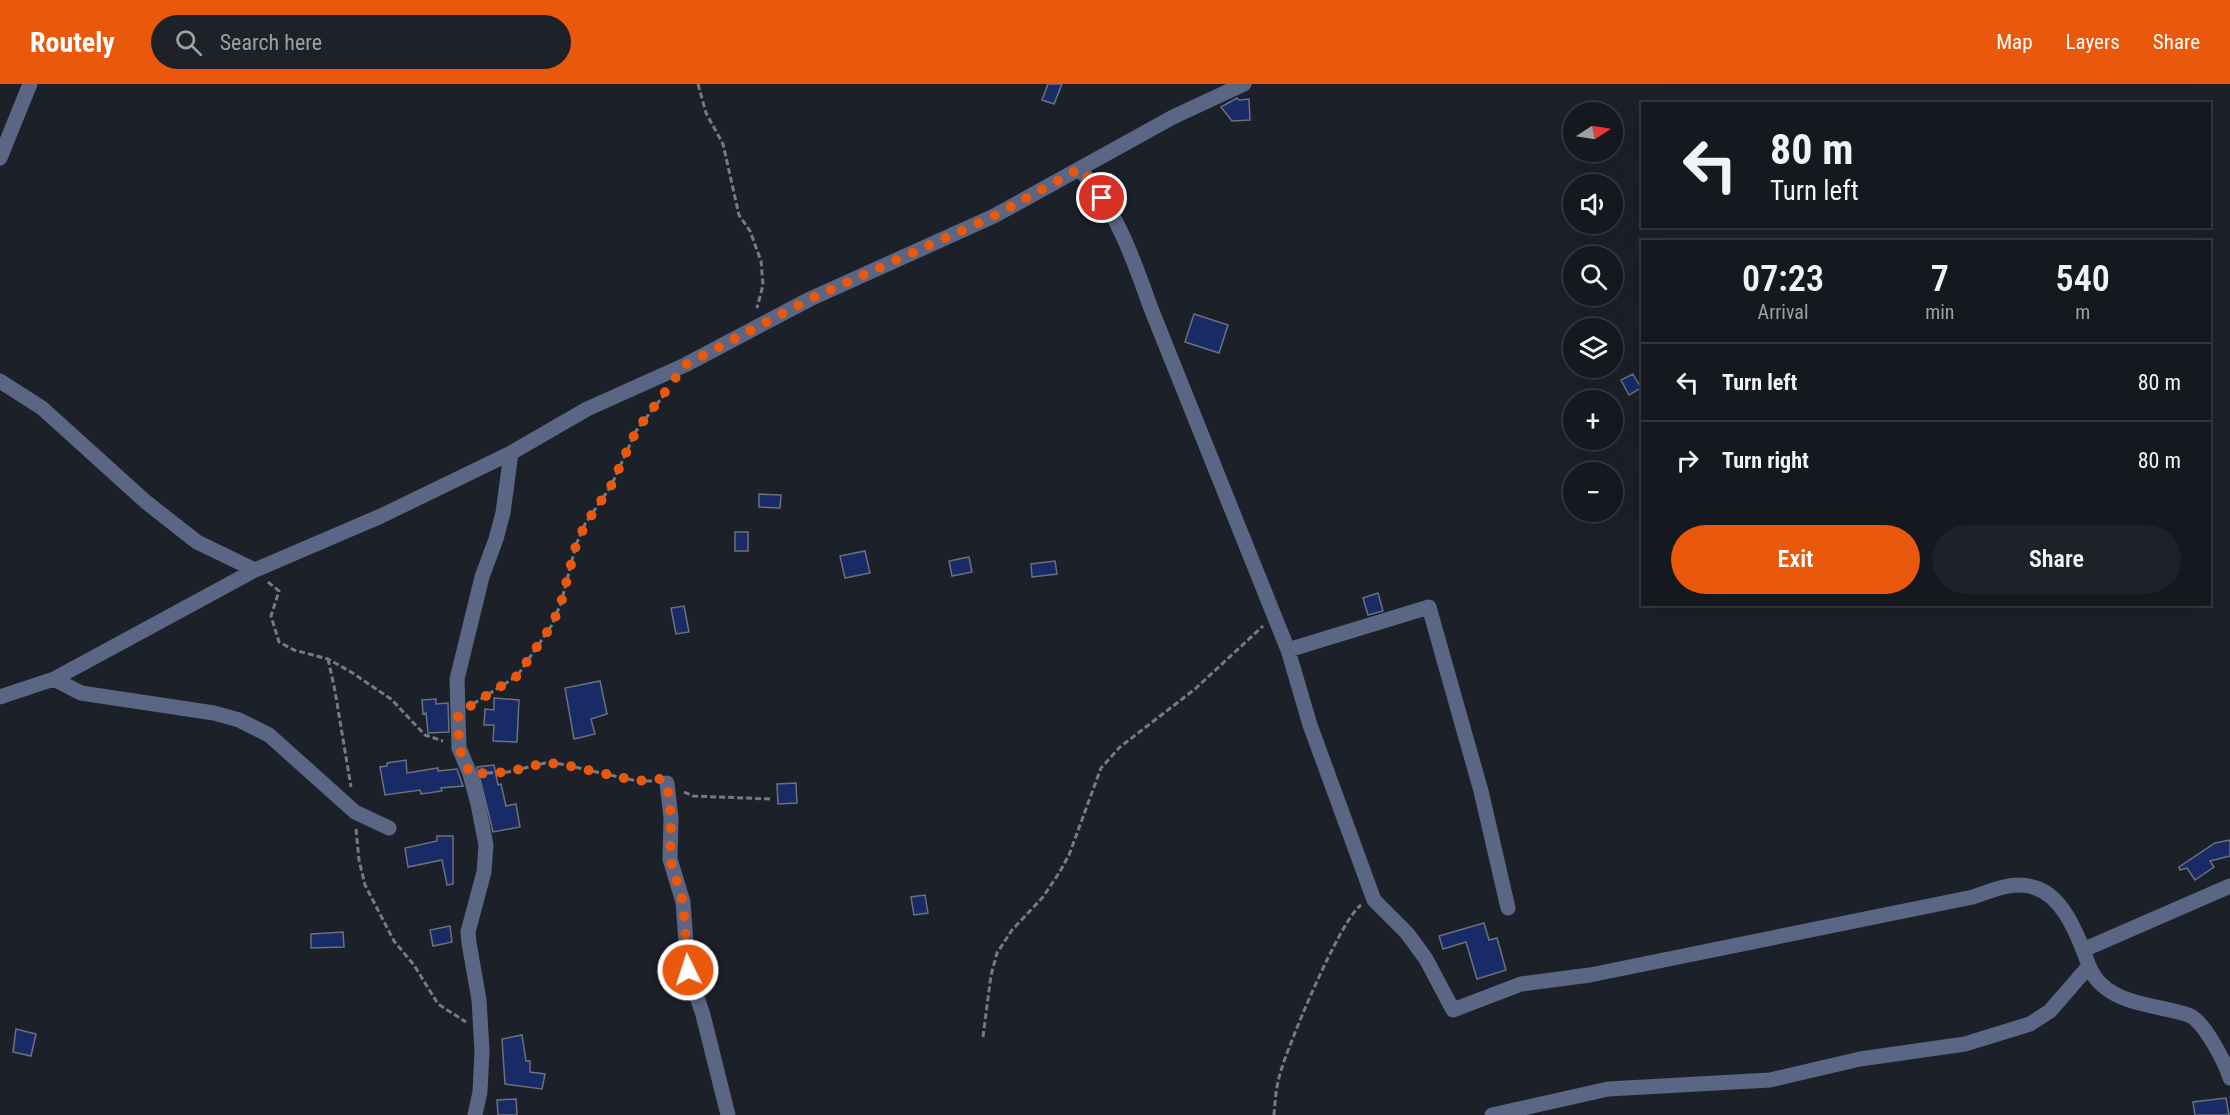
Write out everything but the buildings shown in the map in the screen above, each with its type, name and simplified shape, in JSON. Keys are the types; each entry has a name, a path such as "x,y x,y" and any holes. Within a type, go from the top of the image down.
{"street":[{"path":"0,158 30,84"},
{"path":"0,697 54,679 255,570 381,516 511,453 588,409 685,365 810,299 994,216 1173,117 1244,84"},
{"path":"1079,169 1094,184 1135,263 1149,306 1288,650 1310,725 1374,900 1407,933 1426,959 1453,1010 1521,984 1590,975 1973,897 2001,887 2021,885 2036,888 2048,894 2061,906 2099,983 2111,992 2129,1000 2183,1013 2196,1019 2220,1054 2230,1078"},
{"path":"0,381 42,408 129,487 197,542 255,570"},
{"path":"475,1115 480,1092 481,1031 479,1000 468,932 484,872 486,845 470,774 459,748 457,679 482,577 503,513 511,453"},
{"path":"1288,650 1429,607 1481,791 1508,908"},
{"path":"54,679 81,693 214,713 239,720 269,735 355,812 389,828"},
{"path":"667,783 671,818 670,859 683,902 688,970 703,1015 728,1115"},
{"path":"2083,950 2230,886"},
{"path":"1492,1115 1608,1089 1770,1080 1860,1059 1965,1044 2030,1024 2050,1011 2089,966"}],"path":[{"path":"698,84 706,113 723,144 739,215 750,231 761,261 763,285 757,307 744,333"},
{"path":"458,714 517,676 552,625 561,603 576,545 585,525 611,486 636,431 669,389"},
{"path":"255,570 279,591 272,616 279,642 294,650 328,659 391,699 425,735 459,748"},
{"path":"983,1037 991,975 997,953 1012,930 1043,897 1059,873 1069,855 1101,768 1120,747 1195,689 1273,616"},
{"path":"328,659 346,753 355,812 359,860 365,885 394,941 414,965 438,1004 481,1031"},
{"path":"470,774 508,772 545,763 561,764 637,781 660,779 693,796 770,799"},
{"path":"1274,1115 1280,1075 1309,1001 1349,918 1359,906 1374,900"}],"route":[{"path":"688,970 683,902 670,859 671,818 667,783 660,779 637,781 597,771 545,763 508,772 470,774 459,748 458,714 517,676 552,625 561,603 576,545 585,525 611,486 636,431 685,365 810,299 994,216 1079,169 1094,184 1102,198"}]}
